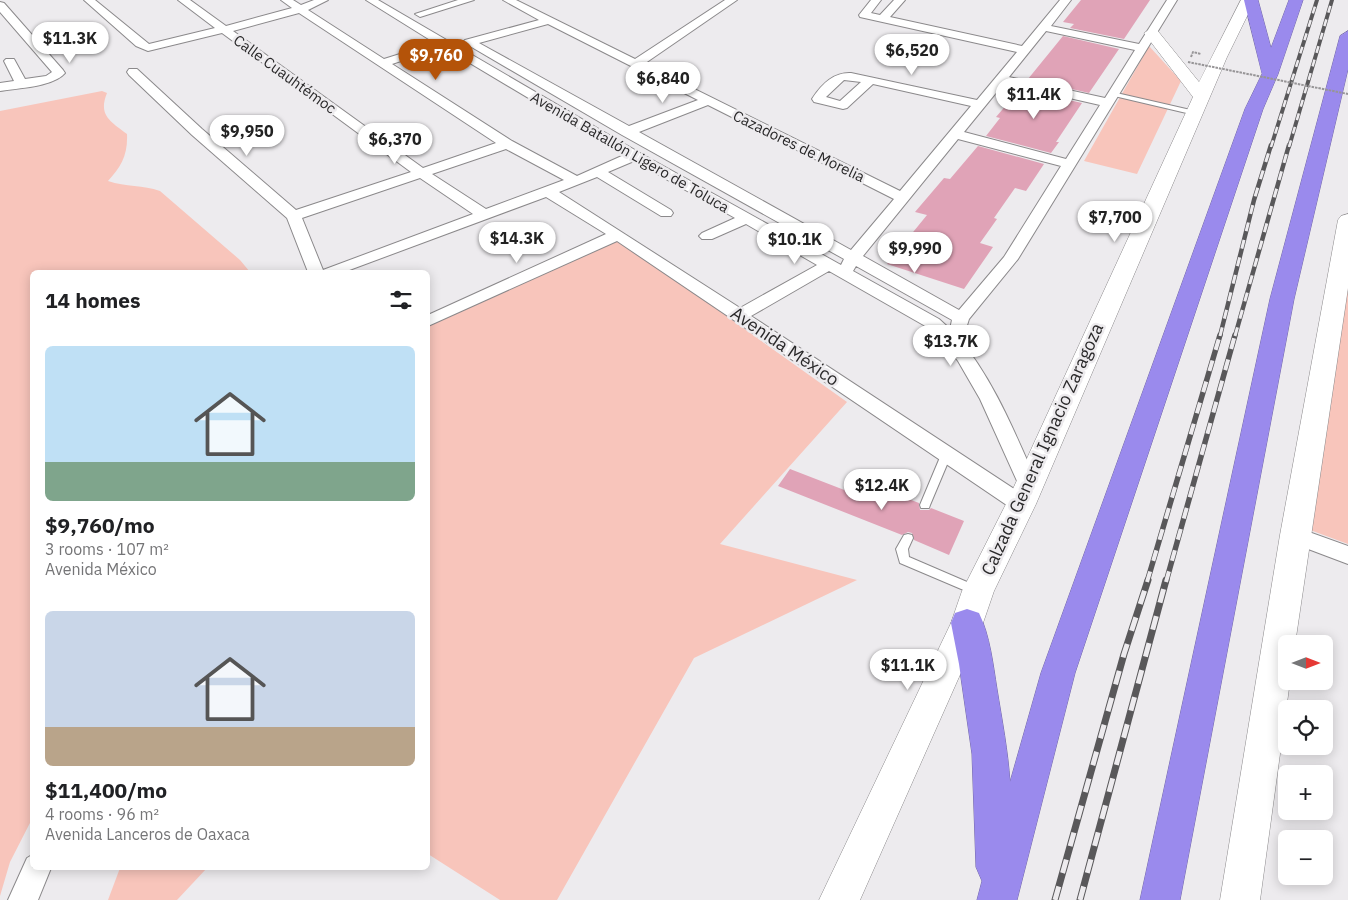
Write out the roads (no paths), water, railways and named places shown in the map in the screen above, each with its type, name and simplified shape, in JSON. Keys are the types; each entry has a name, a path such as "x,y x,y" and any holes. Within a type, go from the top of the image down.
{"highway":[{"path":"1250,0 1270,74"},
{"path":"995,900 1058,673 1254,109 1270,74 1296,0"},
{"path":"1160,900 1282,299 1343,93 1348,36"},
{"path":"972,607 976,664 990,754 997,860 995,900"}],"main road":[{"name":"Calzada General Ignacio Zaragoza","path":"839,900 1025,495 1125,265 1250,0"},
{"path":"1152,33 1199,105"},
{"path":"1240,900 1295,535 1344,264 1348,220"}],"street":[{"path":"89,0 140,44 148,48 284,15 298,8 323,0"},
{"name":"Calle Cuauhtémoc","path":"183,0 420,172 485,215"},
{"path":"286,0 507,144 576,181"},
{"name":"Avenida Batallón Ligero de Toluca","path":"371,0 457,39 628,132 848,266 932,323 955,343 982,387 1025,495"},
{"name":"Avenida Batallón Ligero de Toluca","path":"395,0 420,14 635,156 745,219 828,265 848,266 961,318"},
{"path":"420,14 469,0"},
{"name":"Cazadores de Morelia","path":"508,0 902,198"},
{"path":"636,64 732,0"},
{"path":"876,0 863,14 1023,50"},
{"path":"882,19 900,0"},
{"path":"848,266 978,104 1066,0"},
{"path":"955,343 961,318 1010,259 1140,48 1152,33 1172,0"},
{"path":"0,5 51,62 59,75 22,85 0,88"},
{"path":"383,64 457,39 548,21"},
{"path":"1042,27 1140,48"},
{"path":"10,61 22,85"},
{"path":"133,72 197,132 294,216 315,270"},
{"path":"1000,79 1109,98"},
{"path":"870,80 978,104"},
{"path":"628,132 708,101"},
{"path":"955,134 1070,164"},
{"path":"294,216 507,144"},
{"path":"335,270 576,181 635,156"},
{"path":"598,172 666,214"},
{"name":"Avenida México","path":"547,192 618,235 740,315 946,455 1025,495"},
{"path":"707,236 745,219"},
{"path":"430,319 618,235"},
{"path":"740,315 828,265"},
{"path":"1295,535 1348,555"},
{"path":"24,900 37,870"}],"lane":[{"path":"1109,98 1199,105"},
{"path":"925,506 946,455"},
{"path":"908,538 902,549 904,560 972,607"}],"railway":[{"path":"1271,147 1317,0"},
{"path":"1289,147 1332,0"},
{"path":"1220,336 1254,200 1271,145"},
{"path":"1235,336 1289,145"},
{"path":"1147,582 1220,335"},
{"path":"1166,582 1235,335"},
{"path":"1055,900 1124,654 1148,580"},
{"path":"1080,900 1166,580"}]}
